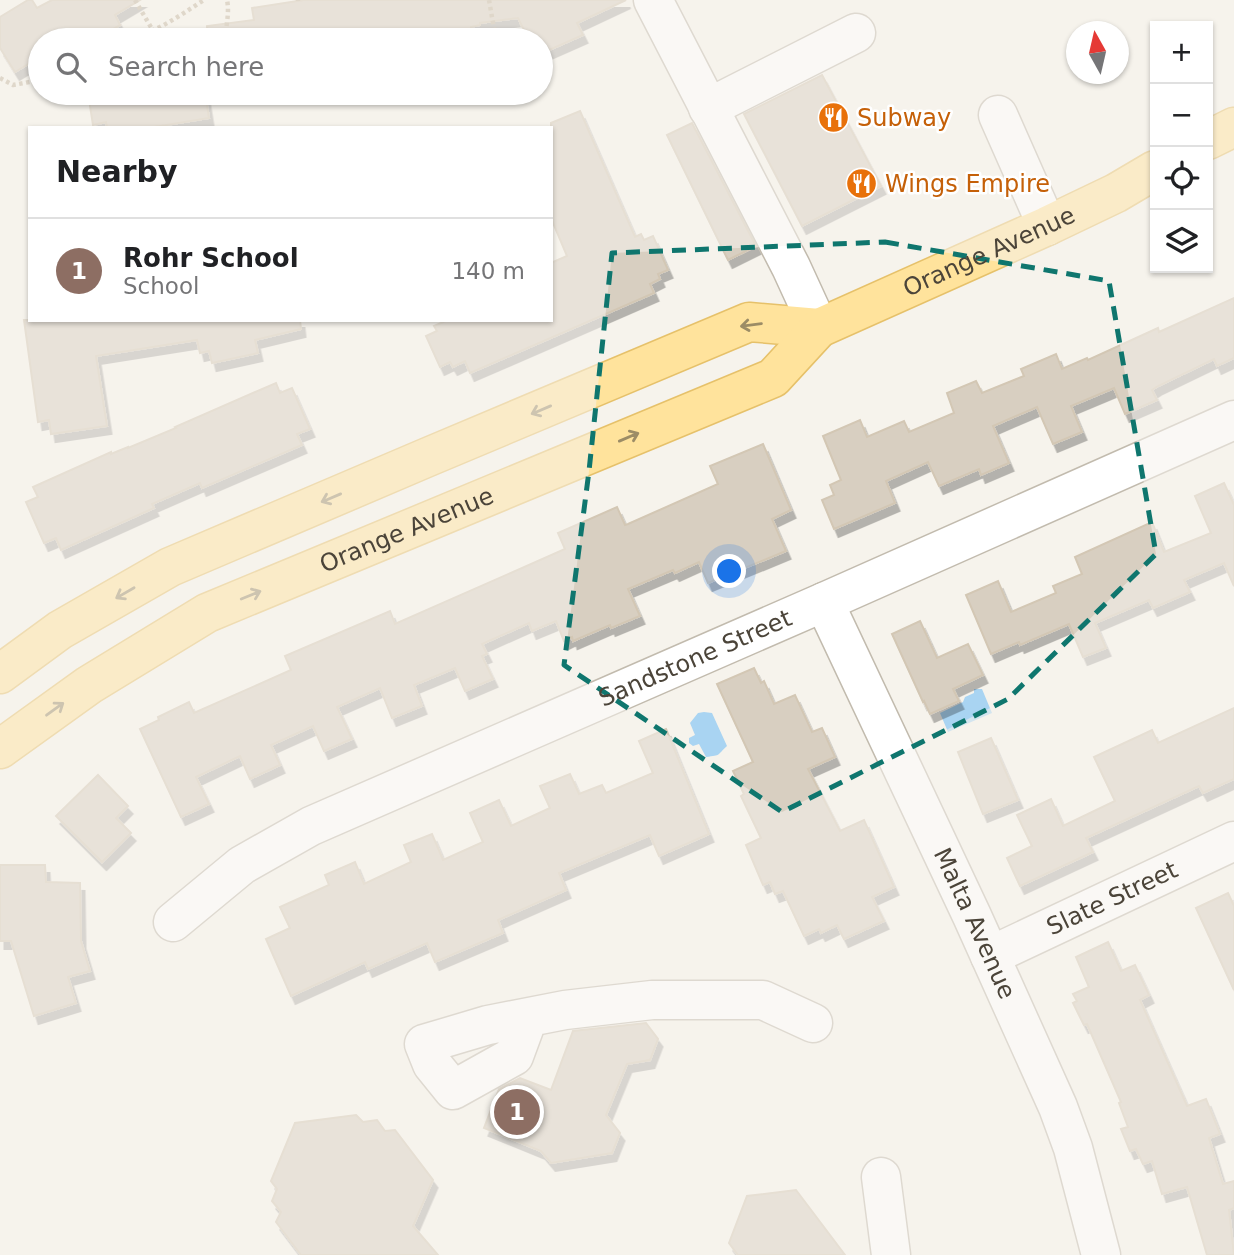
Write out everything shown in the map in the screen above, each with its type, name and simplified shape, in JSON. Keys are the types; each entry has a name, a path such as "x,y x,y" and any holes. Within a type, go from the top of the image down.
{"main road":[{"name":"Orange Avenue","path":"0,749 89,685 208,613 773,378 819,328 1047,226 1116,193 1150,173"},
{"name":"Orange Avenue","path":"0,674 60,630 170,566 428,457 749,323 819,328"},
{"path":"428,457 453,511"}],"street":[{"path":"653,0 791,267 819,328"},
{"path":"708,108 856,33"},
{"path":"998,115 1047,226"},
{"name":"Sandstone Street","path":"173,922 242,865 311,826 1234,420"},
{"name":"Malta Avenue","path":"824,602 1058,1107 1073,1148 1101,1255"},
{"name":"Slate Street","path":"990,956 1234,841"},
{"path":"527,1018 565,1010 652,1000 763,1000 813,1023"},
{"path":"881,1177 891,1255"}],"path":[{"path":"135,0 151,28"},
{"path":"155,28 204,0"},
{"path":"225,28 230,13 228,0"},
{"path":"489,0 494,28"},
{"path":"0,78 13,85 28,82"}],"highlighted area":[{"path":"885,242 1109,281 1156,554 1008,699 782,812 564,665 589,471 612,253"}],"water":[{"path":"974,689 982,689 992,713 948,732 940,713 963,702 965,697 974,693"},
{"path":"698,713 712,713 727,746 717,755 706,757 699,744 693,746 689,743 689,738 695,735 690,723"}],"building":[{"path":"28,0 32,0 37,8 52,0 140,0 115,15 120,25 115,28 28,28 28,64 15,72 0,48 0,17"},
{"path":"304,0 626,0 577,23 583,35 553,48 553,28 523,28 518,18 480,23 471,28 207,28 254,20 252,8"},
{"path":"822,75 881,186 802,226 744,114"},
{"path":"90,105 207,105 209,118 160,126 107,126 106,122 93,125"},
{"path":"580,111 635,237 641,234 644,240 653,236 668,270 658,274 660,279 650,284 654,293 470,373 465,361 453,367 450,362 440,367 426,336 437,331 434,326 443,322 553,322 553,262 567,256 553,223 551,123"},
{"path":"692,123 756,246 728,260 667,135"},
{"path":"1234,298 1234,358 1217,366 1214,359 1158,386 1152,390 1157,400 1125,414 1114,388 1071,406 1082,432 1053,444 1037,407 993,426 1009,463 981,475 979,469 939,486 928,462 886,481 895,503 834,529 822,500 834,495 830,485 841,480 823,436 860,420 867,437 904,421 909,432 954,413 947,393 976,381 982,393 1024,376 1021,369 1056,354 1062,369 1158,328 1159,332"},
{"path":"24,320 300,322 301,329 255,340 258,353 212,363 209,351 200,353 197,340 96,356 107,426 51,434 49,420 38,422"},
{"path":"276,383 280,393 292,388 310,429 297,434 302,445 202,488 200,483 152,504 154,508 61,550 56,538 44,543 26,502 38,497 33,487"},
{"path":"763,444 791,510 772,519 786,551 708,583 699,562 628,589 640,616 573,641 572,637 564,641 556,621 532,631 529,623 482,644 487,654 482,656 493,679 465,691 455,668 414,685 422,706 392,718 380,688 337,707 352,739 324,751 313,726 271,745 280,765 250,779 240,756 196,777 209,804 181,817 140,729 159,720 158,717 189,702 194,713 291,670 285,656 390,611 395,624 565,549 558,533 617,507 625,525 718,484 710,466"},
{"path":"1224,483 1234,505 1234,586 1224,563 1184,580 1190,592 1153,608 1149,600 1095,623 1106,648 1083,657 1069,624 991,654 966,595 998,581 1011,612 1056,593 1053,586 1082,574 1075,557 1152,522 1164,552 1211,533 1195,496"},
{"path":"920,621 937,658 968,644 983,675 953,689 959,701 930,714 892,634"},
{"path":"754,668 761,683 764,681 774,704 795,695 812,732 822,728 835,757 808,769 840,831 864,820 894,887 872,897 884,921 844,939 837,925 821,933 819,929 804,936 783,891 775,894 770,882 763,885 746,845 761,838 741,796 744,794 733,771 753,762 717,684"},
{"path":"1234,708 1234,779 1203,793 1199,786 1086,838 1093,852 1020,886 1007,858 1032,846 1017,815 1051,799 1063,826 1115,801 1094,757 1152,730 1158,743"},
{"path":"666,729 709,834 659,856 650,835 559,873 566,890 498,920 503,933 435,962 427,943 368,969 365,962 291,996 266,939 290,928 280,907 329,885 325,875 355,862 364,884 411,862 404,845 432,834 443,860 483,842 470,813 499,800 511,826 550,808 540,786 570,774 579,794 602,785 606,793 653,773 639,741"},
{"path":"991,738 1018,800 983,814 958,752"},
{"path":"98,775 128,806 116,818 131,833 102,862 56,816"},
{"path":"0,865 45,865 46,882 80,883 81,941 90,971 68,977 76,1003 34,1016 11,941 0,941"},
{"path":"1228,893 1234,906 1234,990 1196,908"},
{"path":"1108,942 1121,971 1135,965 1149,995 1140,1000 1187,1106 1206,1099 1220,1134 1209,1138 1223,1184 1234,1181 1234,1208 1229,1210 1234,1255 1207,1255 1187,1187 1162,1194 1152,1161 1143,1164 1136,1149 1130,1151 1121,1129 1128,1127 1119,1103 1121,1102 1087,1024 1084,1025 1073,1003 1077,1001 1073,994 1089,987 1076,957"},
{"path":"646,1023 658,1039 650,1060 627,1064 606,1115 620,1133 612,1153 551,1163 541,1151 484,1128 499,1089 520,1078 551,1090 573,1031"},
{"path":"356,1115 363,1122 377,1120 385,1131 395,1130 433,1180 413,1226 438,1255 301,1255 276,1222 281,1212 272,1201 277,1189 271,1181 295,1123"},
{"path":"796,1190 845,1255 738,1255 729,1243 747,1196"}],"place":[{"name":"Subway","path":"834,118"},
{"name":"Wings Empire","path":"862,184"},
{"name":"Rohr School","path":"517,1112"}]}
